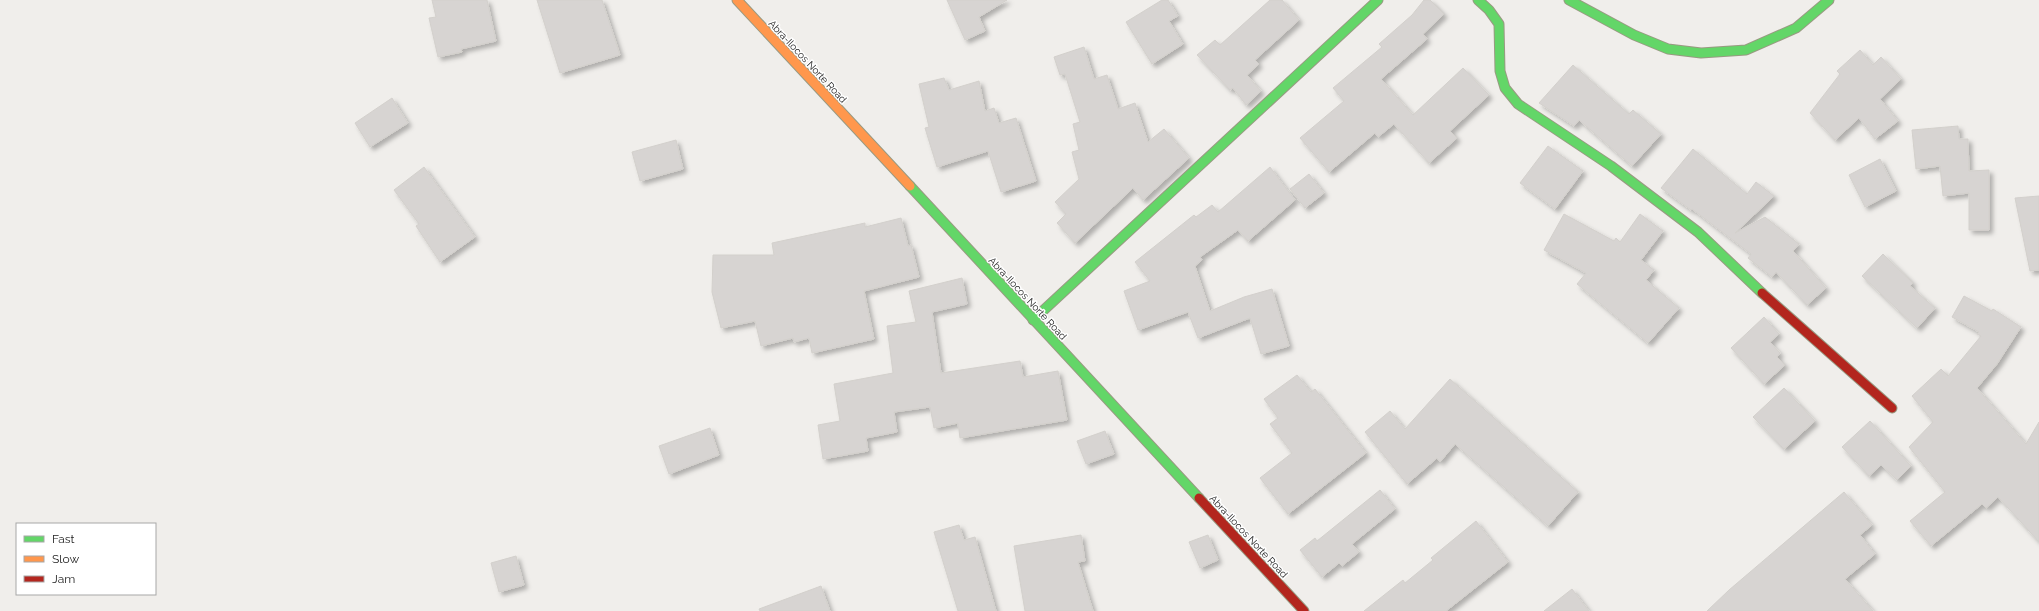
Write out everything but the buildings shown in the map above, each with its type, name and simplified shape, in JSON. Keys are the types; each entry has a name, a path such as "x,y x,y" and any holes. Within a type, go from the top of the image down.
{"street":[{"name":"Abra-Ilocos Norte Road","path":"737,0 1304,611"},
{"path":"1033,320 1378,0"},
{"path":"1478,0 1489,10 1500,24 1500,71 1505,88 1518,104 1611,166 1698,232 1779,309 1892,408"},
{"path":"1569,0 1634,35 1668,49 1701,53 1746,50 1796,28 1829,0"}],"traffic: fast":[{"path":"1033,320 1378,0"},
{"path":"1478,0 1489,10 1499,24 1500,71 1505,88 1518,104 1611,166 1698,232 1762,293"},
{"path":"1569,0 1634,35 1668,49 1701,53 1746,50 1796,28 1829,0"},
{"path":"910,186 1199,498"}],"traffic: slow":[{"path":"737,0 910,186"}],"traffic: jam":[{"path":"1762,293 1892,408"},
{"path":"1199,498 1304,611"}]}
